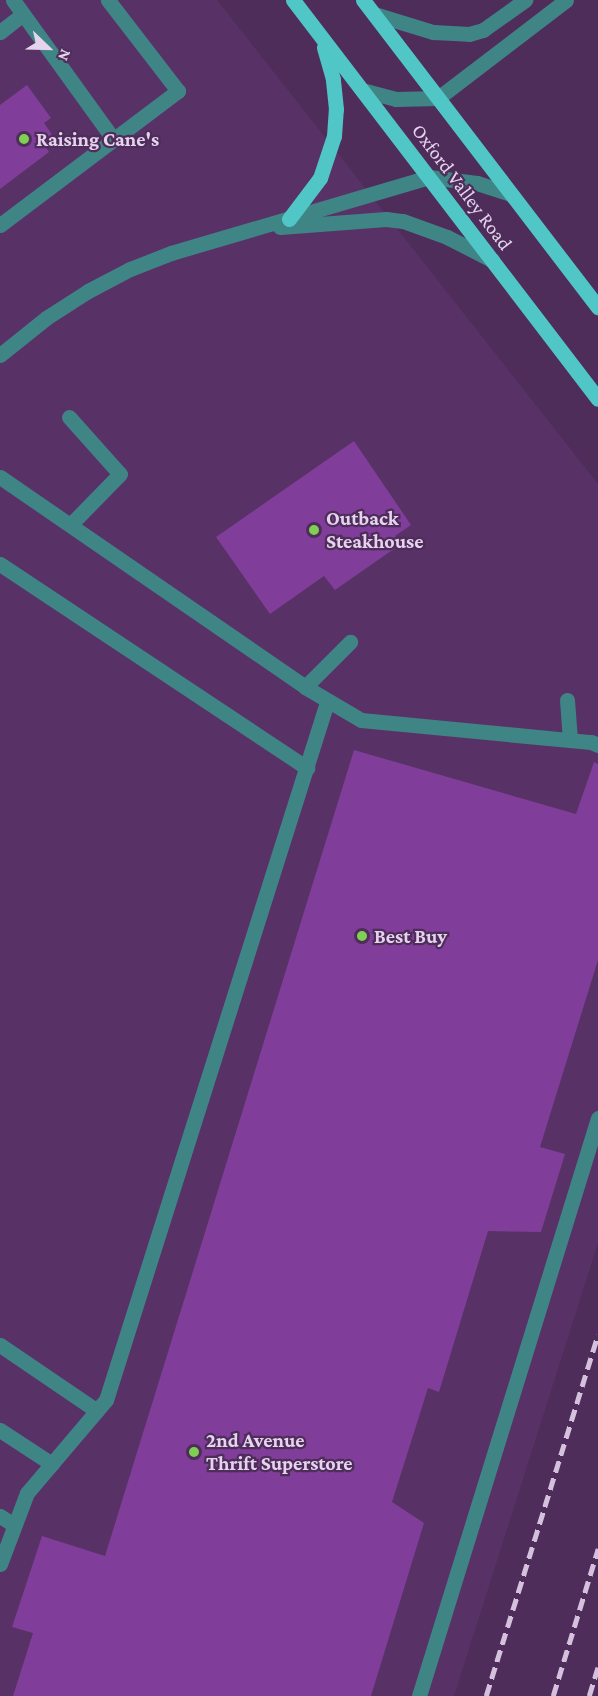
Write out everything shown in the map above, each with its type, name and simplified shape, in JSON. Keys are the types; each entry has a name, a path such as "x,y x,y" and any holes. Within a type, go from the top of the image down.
{"main road":[{"name":"Oxford Valley Road","path":"293,0 598,399"},
{"name":"Oxford Valley Road","path":"363,0 598,307"},
{"path":"289,219 320,178 334,136 333,79 322,38"}],"street":[{"path":"13,0 114,140"},
{"path":"0,225 178,91 108,0"},
{"path":"374,14 433,32 469,34 489,27 525,0"},
{"path":"362,90 396,99 438,98 566,0"},
{"path":"0,32 23,14"},
{"path":"0,355 46,318 130,269 171,253 429,177 466,180 511,194"},
{"path":"256,229 395,220 423,226 492,260"},
{"path":"69,417 120,474 70,525"},
{"path":"0,477 327,702 362,720 570,740 598,745"},
{"path":"0,564 307,768"},
{"path":"305,687 350,642"},
{"path":"567,700 570,740"},
{"path":"0,1564 27,1493 106,1400 327,702"},
{"path":"419,1696 598,1118"},
{"path":"0,1345 97,1411"},
{"path":"0,1430 52,1464"},
{"path":"0,1516 14,1525"}],"shaded area":[{"path":"0,0 217,0 598,484 598,1243 454,1696 0,1696"}],"building":[{"name":"Raising Cane's","path":"27,85 51,118 44,123 53,136 43,143 49,152 0,189 0,105"},
{"name":"Outback Steakhouse","path":"354,441 411,525 395,536 401,544 335,590 324,576 270,614 216,537"},
{"path":"354,750 576,814 594,762 598,764 598,960 540,1147 565,1154 541,1232 488,1231 439,1392 428,1388 392,1502 424,1523 371,1696 13,1696 33,1633 12,1627 42,1536 105,1556"}],"railway":[{"path":"486,1696 598,1335"},
{"path":"553,1696 598,1549"},
{"path":"589,1696 598,1667"}],"place":[{"name":"Raising Cane's","path":"24,139"},
{"name":"Outback Steakhouse","path":"314,530"},
{"name":"Best Buy","path":"362,936"},
{"name":"2nd Avenue Thrift Superstore","path":"194,1452"}]}
